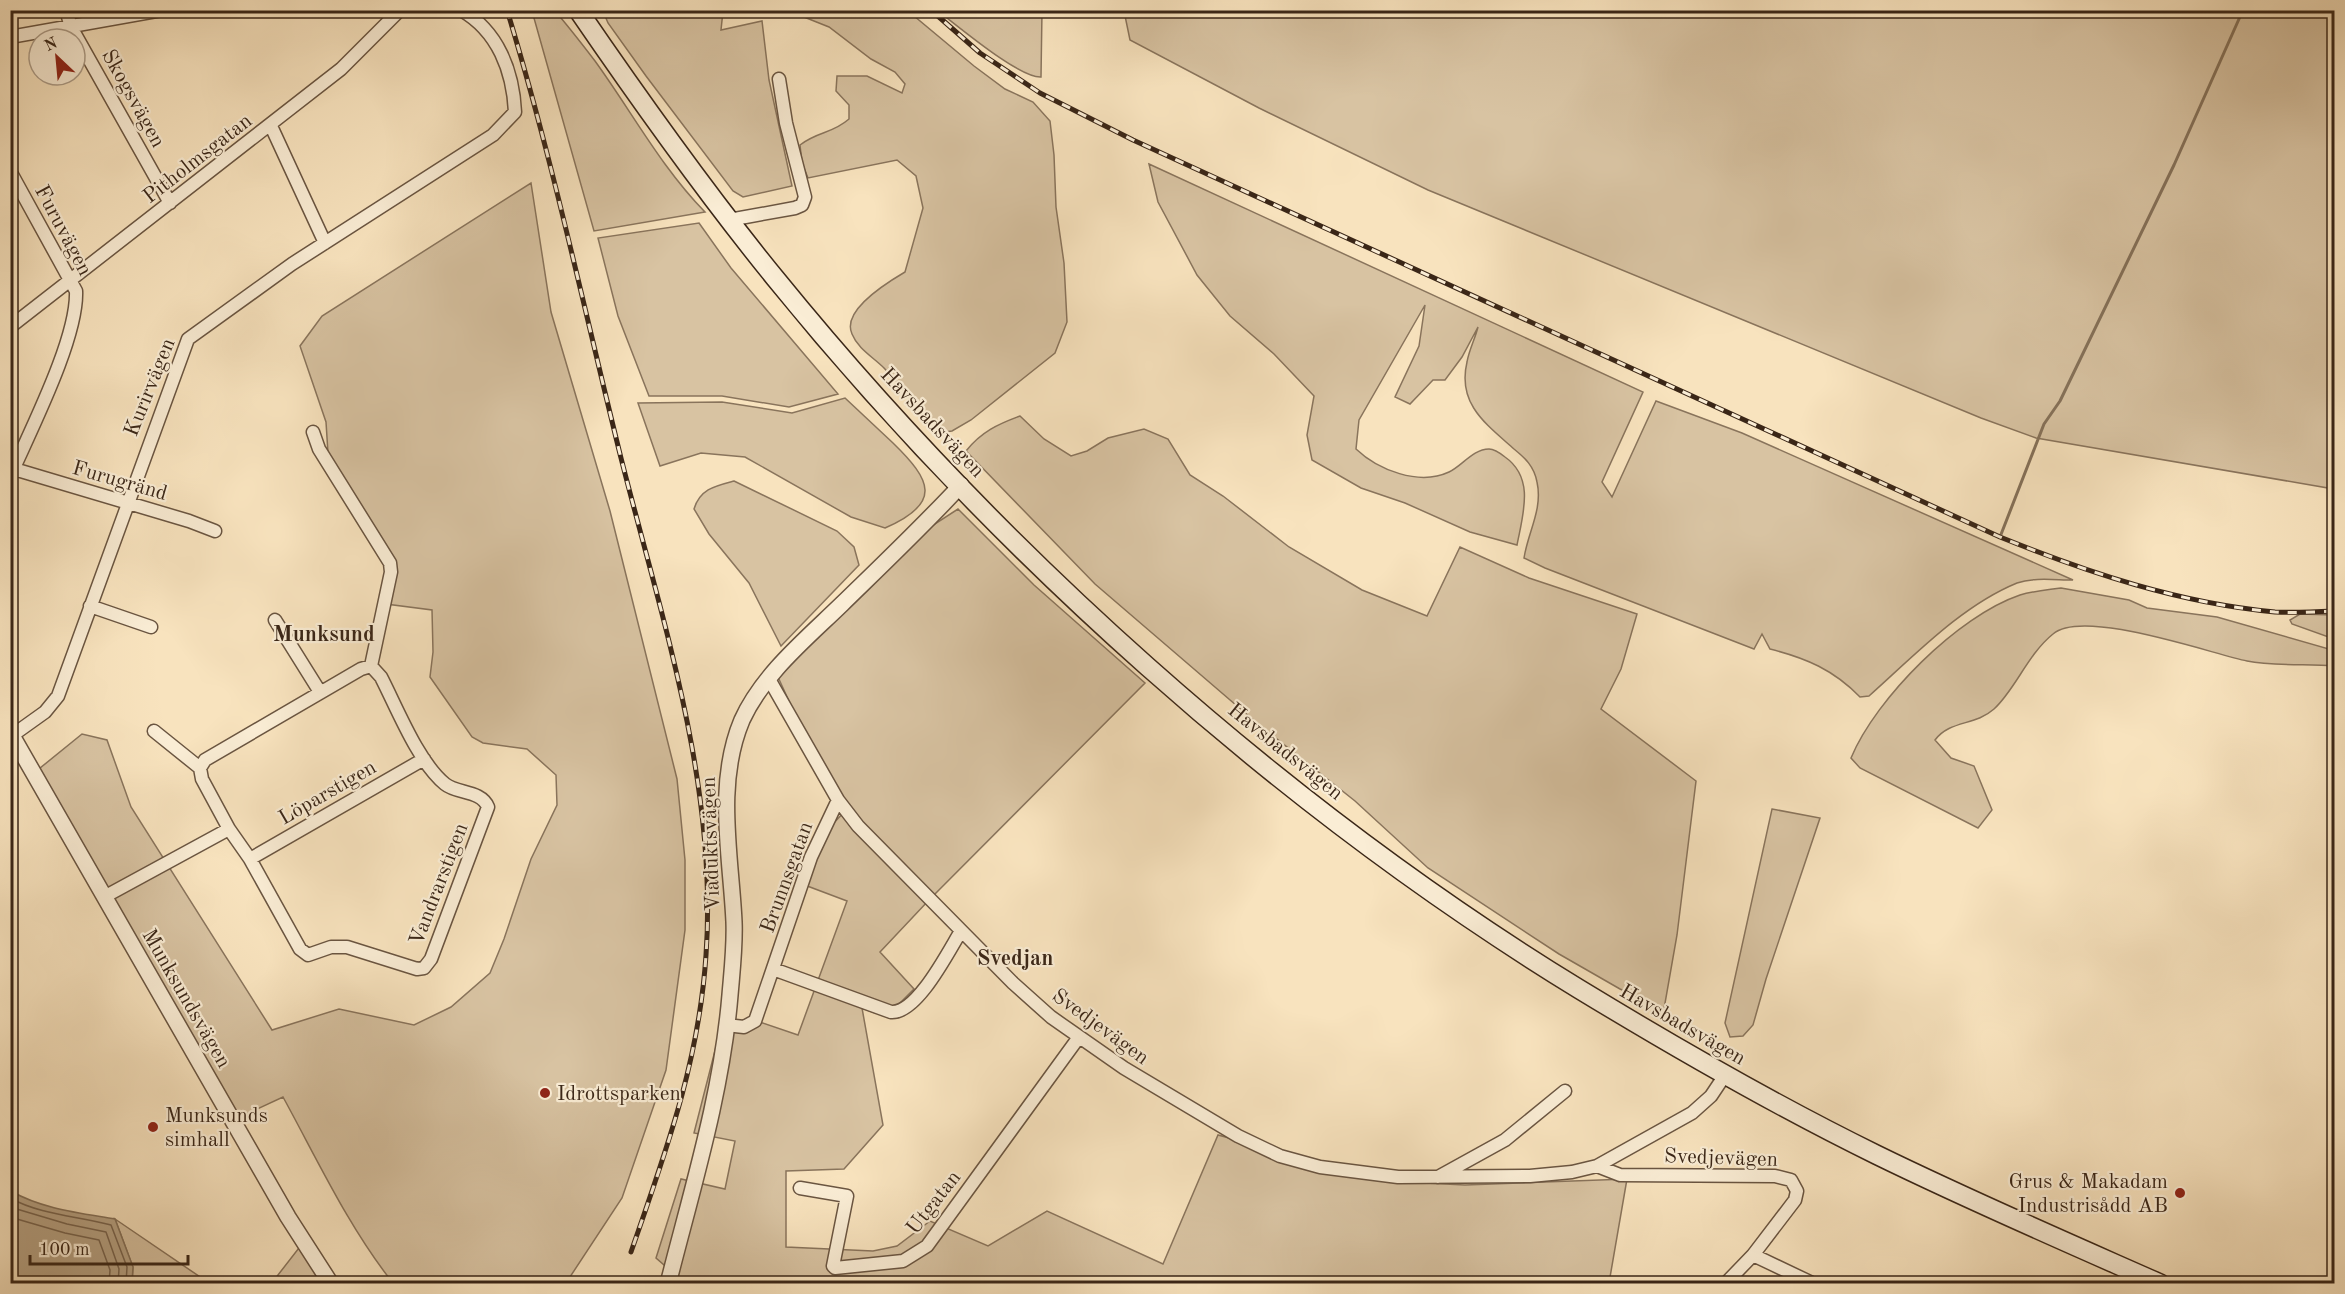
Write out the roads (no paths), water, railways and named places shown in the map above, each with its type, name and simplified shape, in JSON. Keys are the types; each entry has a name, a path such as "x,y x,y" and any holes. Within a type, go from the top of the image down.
{"main road":[{"name":"Havsbadsvägen","path":"578,10 639,98 729,220 824,337 1036,562 1123,643 1307,799 1367,845 1510,945 1725,1075 1886,1159 2161,1284"}],"street":[{"name":"Skogsvägen","path":"66,10 71,27"},
{"path":"71,27 162,10"},
{"name":"Pitholmsgatan","path":"10,327 271,126 341,69 400,10"},
{"name":"Kurirvägen","path":"11,735 52,705 188,339 325,243 493,135 515,112 514,89 497,44 485,28 461,10"},
{"path":"10,37 27,34"},
{"name":"Skogsvägen","path":"87,55 170,203"},
{"path":"729,220 795,208 802,205 805,197 786,123 779,79"},
{"path":"271,126 325,243"},
{"name":"Furuvägen","path":"10,171 75,291 74,317 54,373 12,473"},
{"path":"200,768 206,760 320,692 370,666 391,572 390,565 385,552 319,449 313,432"},
{"name":"Furugränd","path":"12,473 189,520 215,531"},
{"name":"Viaduktsvägen","path":"668,1284 712,1105 726,1025 734,926 727,781 732,749 742,720 758,691 794,650 923,526 961,485"},
{"path":"90,606 151,627"},
{"path":"275,620 320,692"},
{"name":"Vandrarstigen","path":"154,731 200,768 202,779 229,829 250,860 300,949 308,955 332,947 347,947 410,968 423,968 431,960 488,807 486,801 477,796 446,784 424,759 381,677 370,666"},
{"name":"Svedjevägen","path":"769,679 838,800 858,826 1013,983 1079,1037 1124,1068 1238,1136 1280,1156 1360,1174 1437,1178 1572,1172 1596,1166 1692,1113 1711,1096 1725,1075"},
{"name":"Munksundsvägen","path":"11,735 288,1217 330,1284"},
{"name":"Löparstigen","path":"250,860 424,759"},
{"name":"Brunnsgatan","path":"726,1025 744,1027 755,1021 812,857 838,800"},
{"path":"104,897 229,829"},
{"path":"773,969 892,1012 907,1008 920,994 962,931"},
{"name":"Utgatan","path":"800,1188 847,1196 833,1266 835,1269 888,1264 914,1256 927,1246 954,1211 1079,1037"},
{"path":"1437,1178 1505,1140 1565,1091"},
{"name":"Svedjevägen","path":"1596,1166 1620,1175 1775,1176 1791,1180 1796,1185 1795,1200 1753,1255"},
{"path":"1725,1284 1753,1255 1814,1284"}],"water":[{"path":"11,1191 48,1206 115,1219 133,1267 132,1283 11,1283"}],"waterway":[{"path":"2000,537 2044,424 2060,401 2174,165 2243,10"}],"railway":[{"path":"507,10 553,177 621,458 669,642 695,766 704,828 707,891 706,955 696,1032 679,1106 631,1252"},
{"path":"931,10 980,53 1040,93 1133,140 2000,537 2067,563 2135,585 2204,602 2275,612 2334,611"}],"place":[{"name":"Idrottsparken","path":"545,1093"},
{"name":"Munksunds simhall","path":"153,1127"},
{"name":"Grus & Makadam Industrisådd AB","path":"2180,1193"}],"district":[{"name":"Munksund","path":"324,633"},
{"name":"Svedjan","path":"1015,957"}]}
